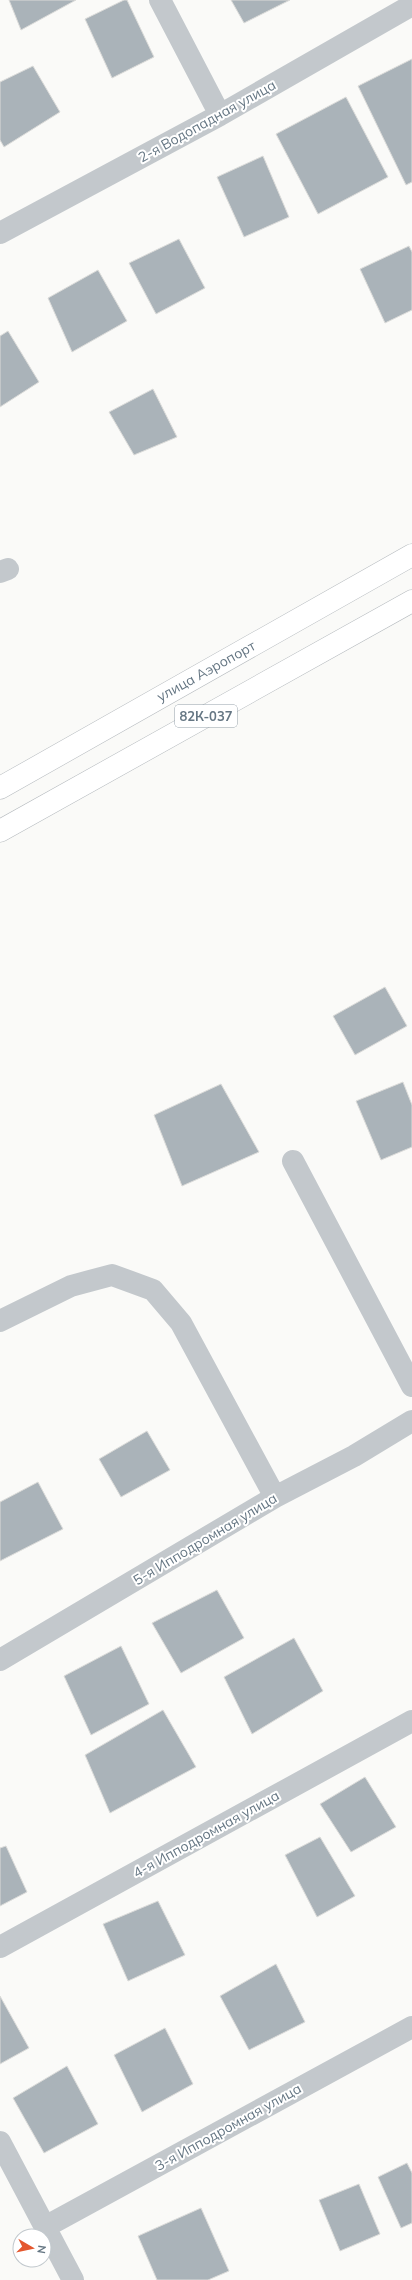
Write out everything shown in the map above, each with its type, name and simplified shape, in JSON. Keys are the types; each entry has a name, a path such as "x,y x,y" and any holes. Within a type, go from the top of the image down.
{"main road":[{"name":"улица Аэропорт","path":"0,788 412,555"},
{"name":"82К-037","path":"0,831 412,601"}],"street":[{"path":"160,0 220,115"},
{"name":"2-я Водопадная улица","path":"0,233 220,115 412,6"},
{"path":"293,1161 412,1386"},
{"path":"0,1321 72,1286 112,1275 153,1290 182,1323 275,1497"},
{"name":"5-я Ипподромная улица","path":"0,1660 275,1497 354,1456 412,1422"},
{"name":"4-я Ипподромная улица","path":"0,1947 412,1721"},
{"name":"3-я Ипподромная улица","path":"44,2227 412,2028"},
{"path":"0,2142 73,2280"}],"building":[{"path":"9,0 76,0 21,30"},
{"path":"124,0 127,0 154,57 112,78 85,19"},
{"path":"231,0 290,0 244,23"},
{"path":"412,59 412,182 406,185 358,86"},
{"path":"33,66 60,112 4,147 0,140 0,82"},
{"path":"346,97 388,177 318,214 276,134"},
{"path":"263,156 289,217 244,237 217,177"},
{"path":"179,239 205,288 156,314 129,263"},
{"path":"409,246 412,252 412,310 385,323 360,269"},
{"path":"98,270 127,321 72,352 48,298"},
{"path":"8,331 39,382 0,407 0,336"},
{"path":"153,389 177,437 134,455 109,412"},
{"path":"385,987 407,1026 355,1055 333,1016"},
{"path":"403,1082 412,1105 412,1147 381,1160 356,1101"},
{"path":"221,1084 259,1152 182,1186 154,1115"},
{"path":"147,1431 170,1470 121,1497 99,1459"},
{"path":"38,1482 63,1529 0,1561 0,1502"},
{"path":"217,1590 244,1638 181,1673 152,1623"},
{"path":"294,1638 323,1691 252,1734 224,1677"},
{"path":"121,1646 149,1704 91,1735 64,1676"},
{"path":"163,1710 196,1767 110,1813 85,1755"},
{"path":"365,1777 396,1827 351,1852 320,1804"},
{"path":"320,1837 355,1896 317,1917 285,1855"},
{"path":"6,1846 27,1892 0,1906 0,1848"},
{"path":"158,1901 185,1955 128,1981 103,1924"},
{"path":"276,1964 305,2022 249,2050 220,1996"},
{"path":"0,1996 29,2048 0,2064"},
{"path":"165,2028 193,2084 142,2112 114,2055"},
{"path":"67,2066 98,2124 44,2153 13,2098"},
{"path":"407,2163 412,2173 412,2223 401,2228 378,2177"},
{"path":"359,2184 380,2234 340,2251 319,2200"},
{"path":"201,2208 229,2271 208,2280 157,2280 138,2236"}]}
